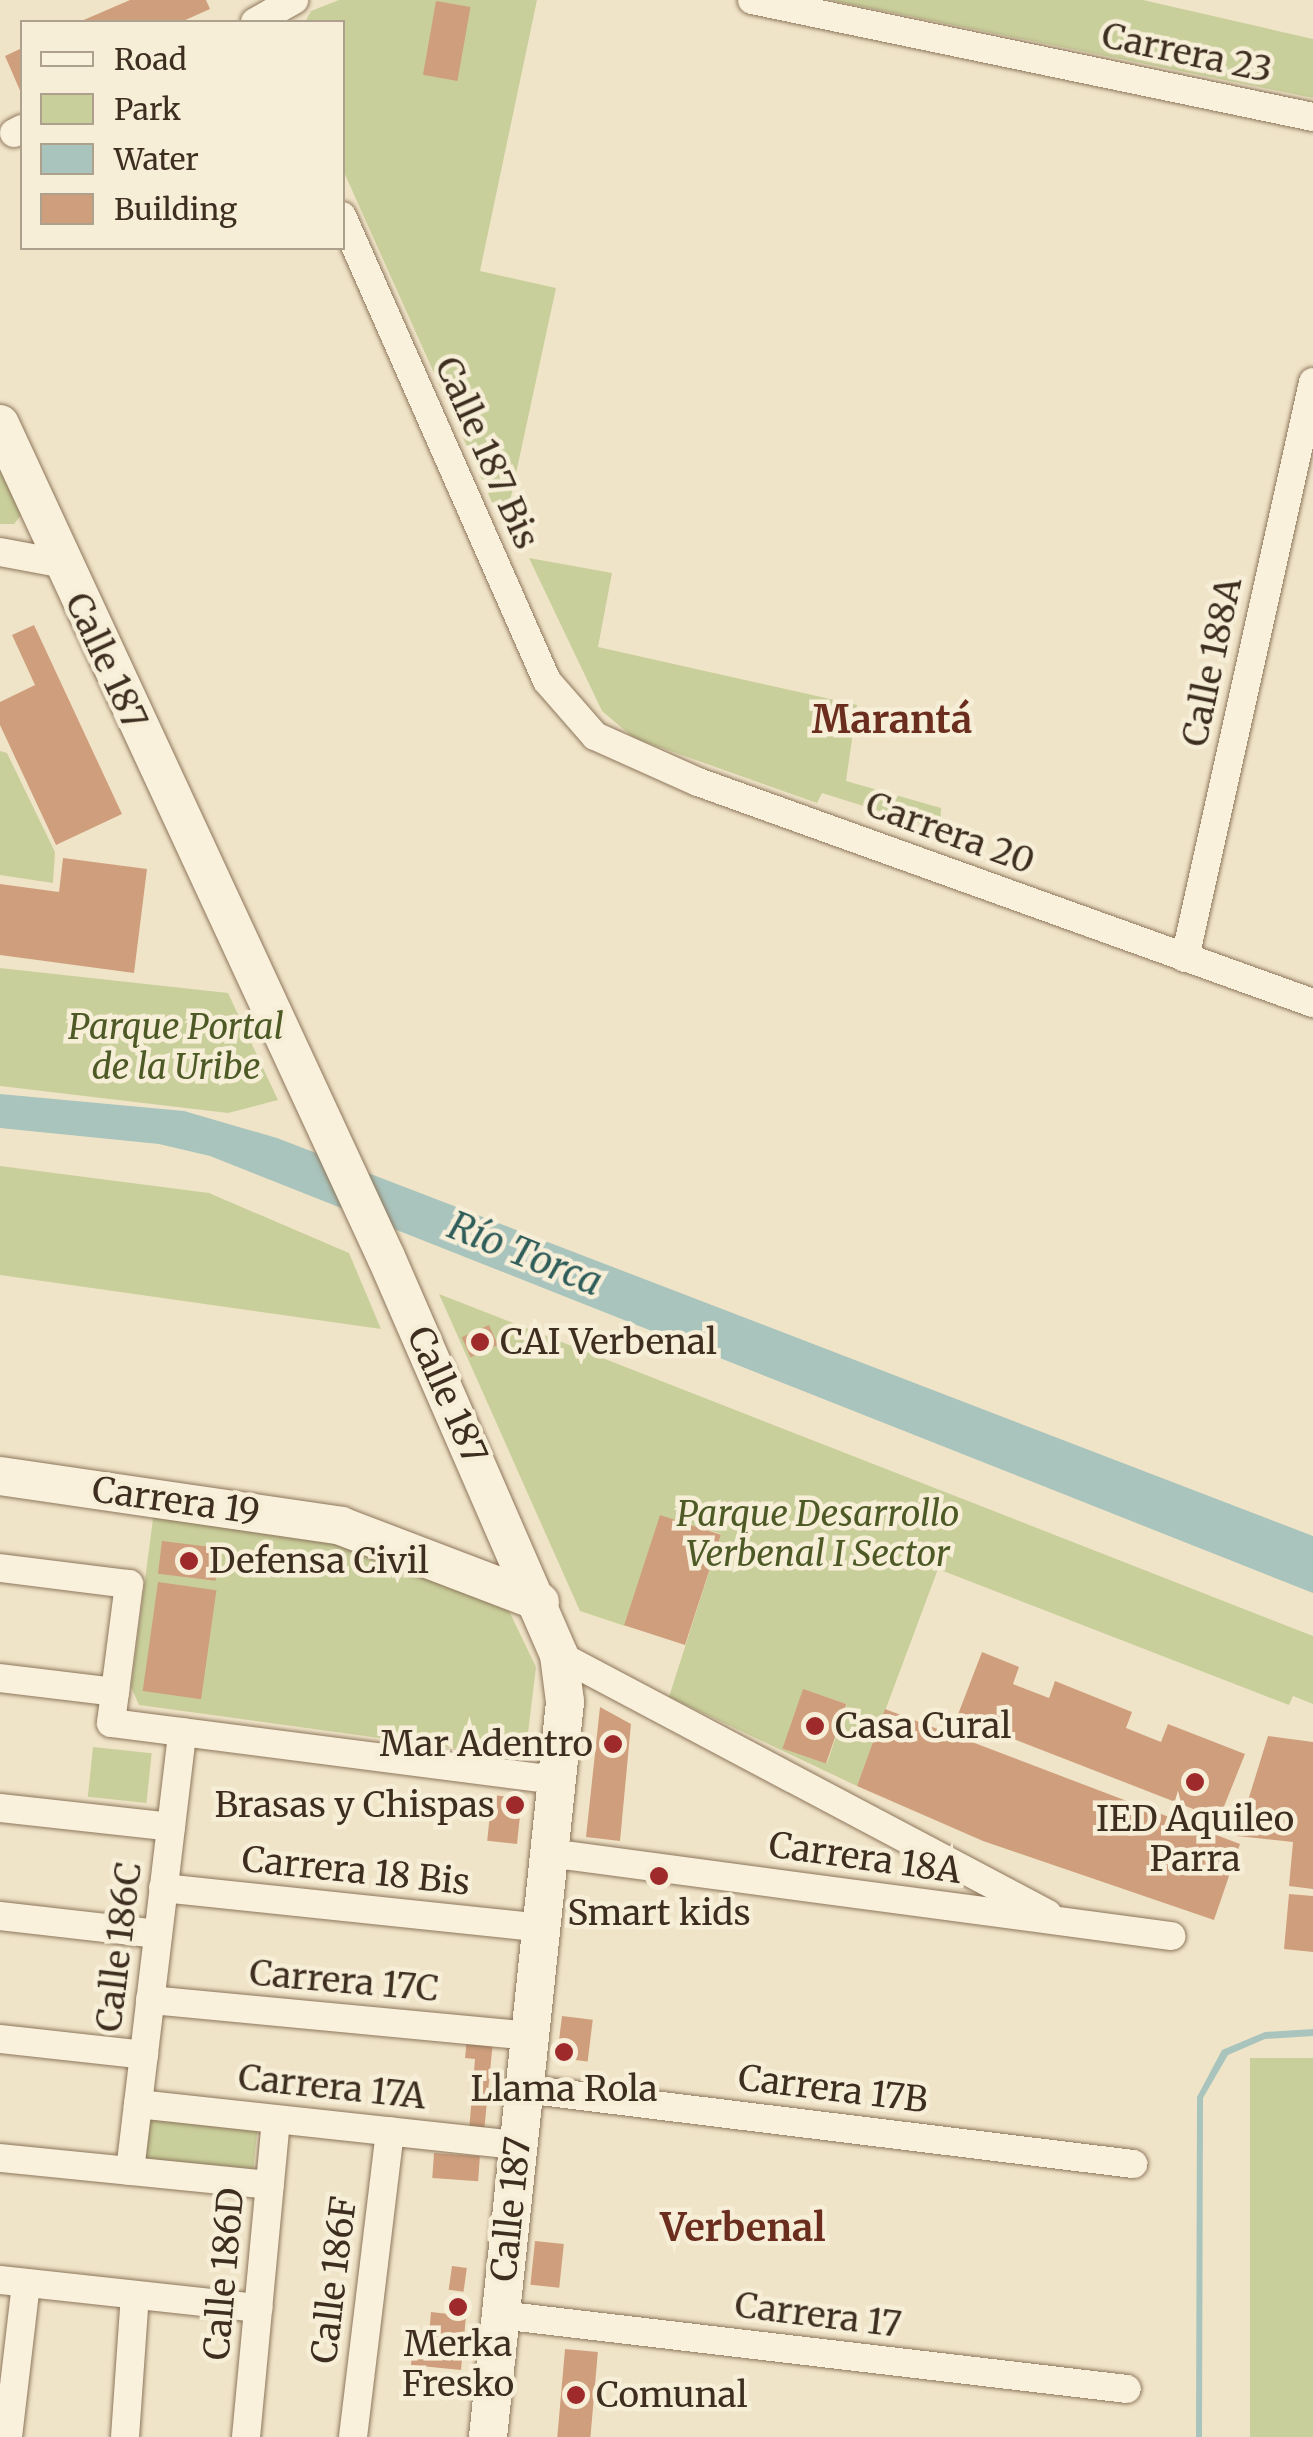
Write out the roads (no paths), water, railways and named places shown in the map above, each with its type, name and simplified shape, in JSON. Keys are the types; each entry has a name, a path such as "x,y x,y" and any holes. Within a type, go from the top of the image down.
{"street":[{"path":"259,20 294,0"},
{"name":"Carrera 23","path":"752,0 1313,117"},
{"name":"Calle 187 Bis","path":"345,223 547,682 571,715"},
{"name":"Calle 188A","path":"1185,958 1313,382"},
{"name":"Calle 187","path":"0,424 60,563 381,1248 540,1602 559,1655 564,1702 488,2437"},
{"path":"0,552 60,563"},
{"name":"Carrera 20","path":"571,715 596,736 662,768 1313,1002"},
{"name":"Carrera 19","path":"0,1476 341,1526 462,1576 540,1602"},
{"path":"462,1576 498,1569 510,1537"},
{"path":"0,1568 128,1584 110,1723 556,1780"},
{"path":"559,1655 1066,1923"},
{"path":"0,1678 115,1692"},
{"name":"Calle 186C","path":"130,2171 182,1732"},
{"path":"0,1808 170,1828"},
{"name":"Carrera 18A","path":"549,1853 1172,1936"},
{"name":"Carrera 18 Bis","path":"164,1888 542,1928"},
{"path":"0,1916 158,1934"},
{"name":"Carrera 17C","path":"150,2000 530,2036"},
{"path":"0,2038 144,2055"},
{"name":"Carrera 17B","path":"524,2089 1133,2164"},
{"name":"Carrera 17A","path":"138,2104 518,2145"},
{"name":"Calle 186D","path":"246,2437 276,2119"},
{"name":"Calle 186F","path":"353,2437 390,2131"},
{"path":"0,2158 270,2185"},
{"path":"8,2437 13,2281 258,2308"},
{"path":"125,2437 135,2295"},
{"name":"Carrera 17","path":"500,2316 1126,2389"}],"water":[{"name":"Río Torca","path":"0,1094 184,1111 277,1138 1313,1536 1313,1593 210,1156 159,1144 0,1128"},
{"path":"1313,2029 1313,2036 1265,2039 1228,2055 1203,2098 1202,2437 1196,2437 1197,2097 1222,2050 1265,2032"}],"place":[{"name":"CAI Verbenal","path":"480,1342"},
{"name":"Defensa Civil","path":"189,1561"},
{"name":"Casa Cural","path":"815,1726"},
{"name":"Mar Adentro","path":"613,1744"},
{"name":"IED Aquileo Parra","path":"1195,1782"},
{"name":"Brasas y Chispas","path":"515,1805"},
{"name":"Smart kids","path":"659,1876"},
{"name":"Llama Rola","path":"564,2052"},
{"name":"Merka Fresko","path":"458,2307"},
{"name":"Comunal","path":"576,2395"}],"district":[{"name":"Marantá","path":"892,720"},
{"name":"Verbenal","path":"743,2228"}],"park label":[{"name":"Parque Portal de la Uribe","path":"176,1047"},
{"name":"Parque Desarrollo Verbenal I Sector","path":"818,1534"}]}
